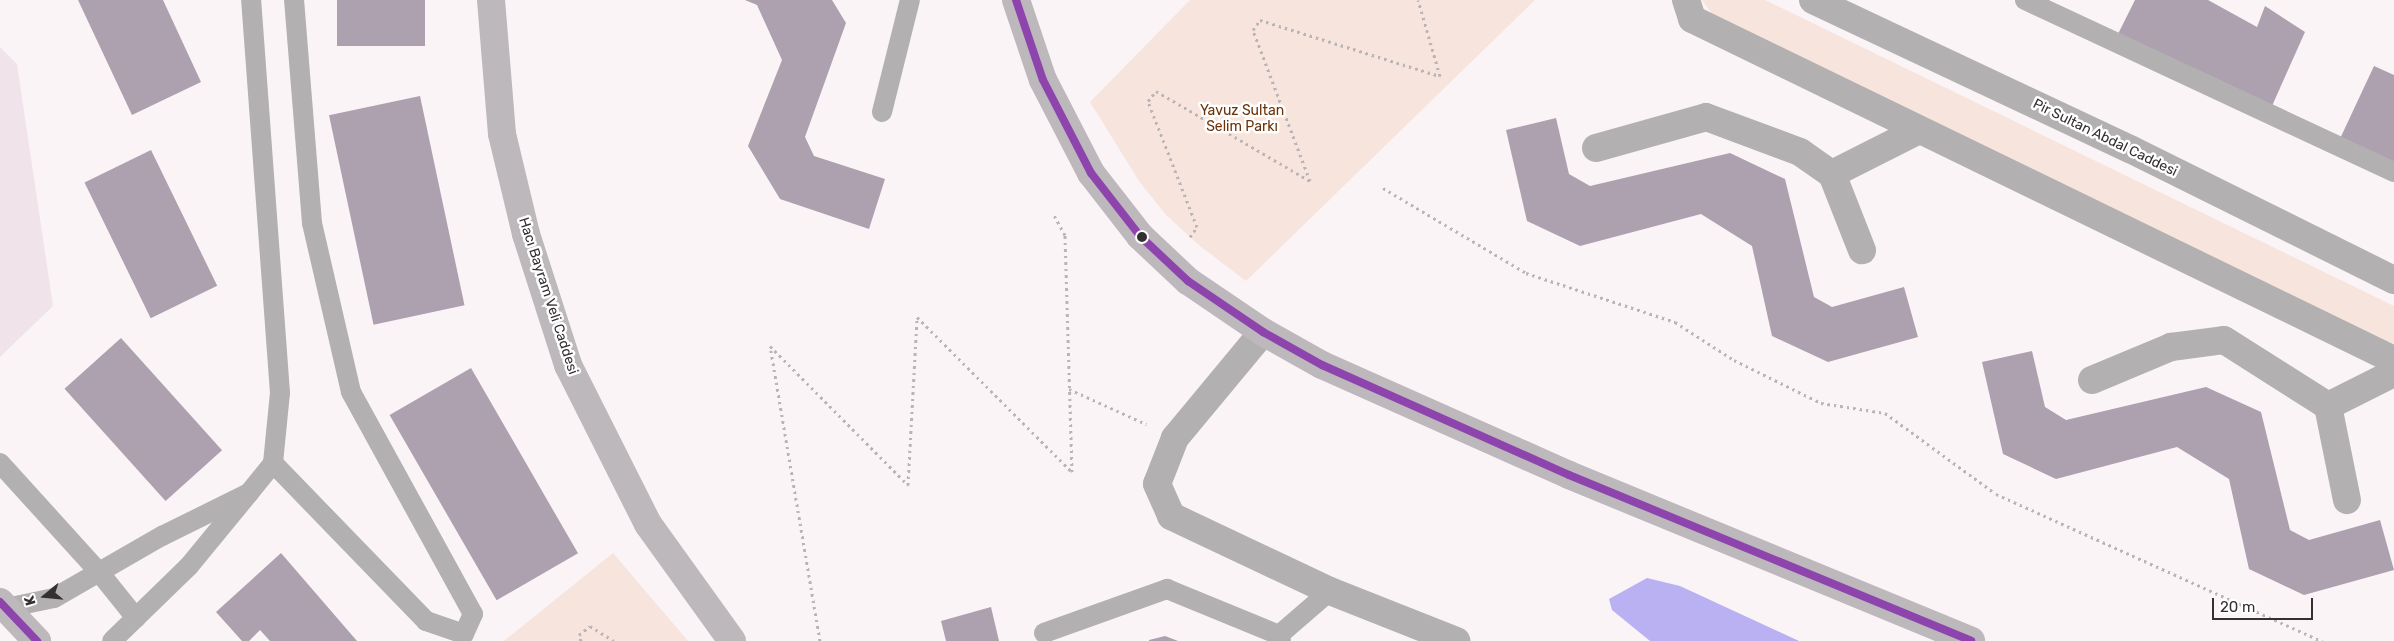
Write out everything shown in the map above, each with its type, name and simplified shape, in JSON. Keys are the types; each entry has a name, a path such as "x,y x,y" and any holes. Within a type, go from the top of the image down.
{"street":[{"name":"Hacı Bayram Veli Caddesi","path":"491,0 502,134 526,234 568,365 648,524 732,641"},
{"path":"1016,0 1043,80 1091,173 1140,236 1188,281 1263,332 1322,365 1569,475 1970,641"},
{"path":"1686,0 1692,19 2394,360"},
{"name":"Pir Sultan Abdal Caddesi","path":"1813,0 2130,149 2394,280"},
{"path":"1596,148 1706,117 1800,152 1832,174 1862,250"},
{"path":"1832,174 1919,130"},
{"path":"1263,332 1176,438 1157,484 1171,516 1330,591 1456,641"},
{"path":"2092,380 2172,347 2224,340 2328,406 2347,500"},
{"path":"2328,406 2394,373"},
{"path":"3,605 37,641"}],"lane":[{"path":"112,641 189,566 273,463 280,393 251,0"},
{"path":"273,463 426,620 464,634 473,614 351,392 312,223 294,0"},
{"path":"882,112 910,0"},
{"path":"2025,0 2394,172"},
{"path":"0,463 99,572 136,618"},
{"path":"3,605 54,598 162,536 249,493"},
{"path":"1044,633 1167,589 1280,638 1330,591"}],"path":[{"path":"1190,237 1197,227 1148,102 1156,91 1310,181 1254,30 1260,20 1440,76 1418,0"},
{"path":"1383,188 1526,273 1675,322 1734,360 1821,402 1885,413 1996,494 2322,641"},
{"path":"820,641 770,346 908,485 917,317 1072,472 1065,236 1054,215"},
{"path":"1069,389 1176,438"},
{"path":"581,641 579,635 590,626 614,641"}],"shaded area":[{"path":"0,47 17,64 53,306 0,357"},
{"path":"1647,578 1680,586 1799,641 1650,641 1612,610 1609,599"}],"green space":[{"name":"Yavuz Sultan Selim Parkı","path":"1190,0 1535,0 1246,281 1200,246 1166,215 1139,181 1090,102"},
{"path":"1702,0 1765,0 2394,306 2394,344 2295,299 1712,14"},
{"path":"613,553 688,641 504,641"}],"building":[{"path":"78,0 163,0 201,82 132,115"},
{"path":"337,0 425,0 425,46 337,46"},
{"path":"745,0 832,0 846,23 805,137 814,156 885,179 869,229 780,199 748,146 782,60 757,5"},
{"path":"2135,0 2208,0 2257,27 2265,6 2305,32 2272,106 2118,34"},
{"path":"2374,66 2394,75 2394,170 2338,143"},
{"path":"420,96 464,305 374,325 329,115"},
{"path":"1556,118 1569,174 1590,186 1730,153 1785,179 1814,297 1832,307 1904,287 1918,337 1828,362 1772,336 1752,246 1701,214 1580,246 1527,221 1506,130"},
{"path":"151,150 217,286 151,318 84,182"},
{"path":"121,338 222,450 166,501 65,389"},
{"path":"2032,351 2045,407 2066,420 2206,387 2261,412 2290,530 2309,540 2380,520 2394,570 2304,595 2249,569 2229,479 2177,447 2056,479 2003,454 1982,362"},
{"path":"471,368 578,553 497,600 390,415"},
{"path":"281,553 357,641 270,641 260,630 249,641 242,641 216,612"},
{"path":"991,607 999,641 946,641 941,621"},
{"path":"1165,636 1178,641 1149,641 1149,640"}],"transit line":[{"path":"1016,0 1043,80 1091,173 1140,236 1188,281 1263,332 1322,365 1569,475 1971,641"},
{"path":"0,602 37,641"}]}
